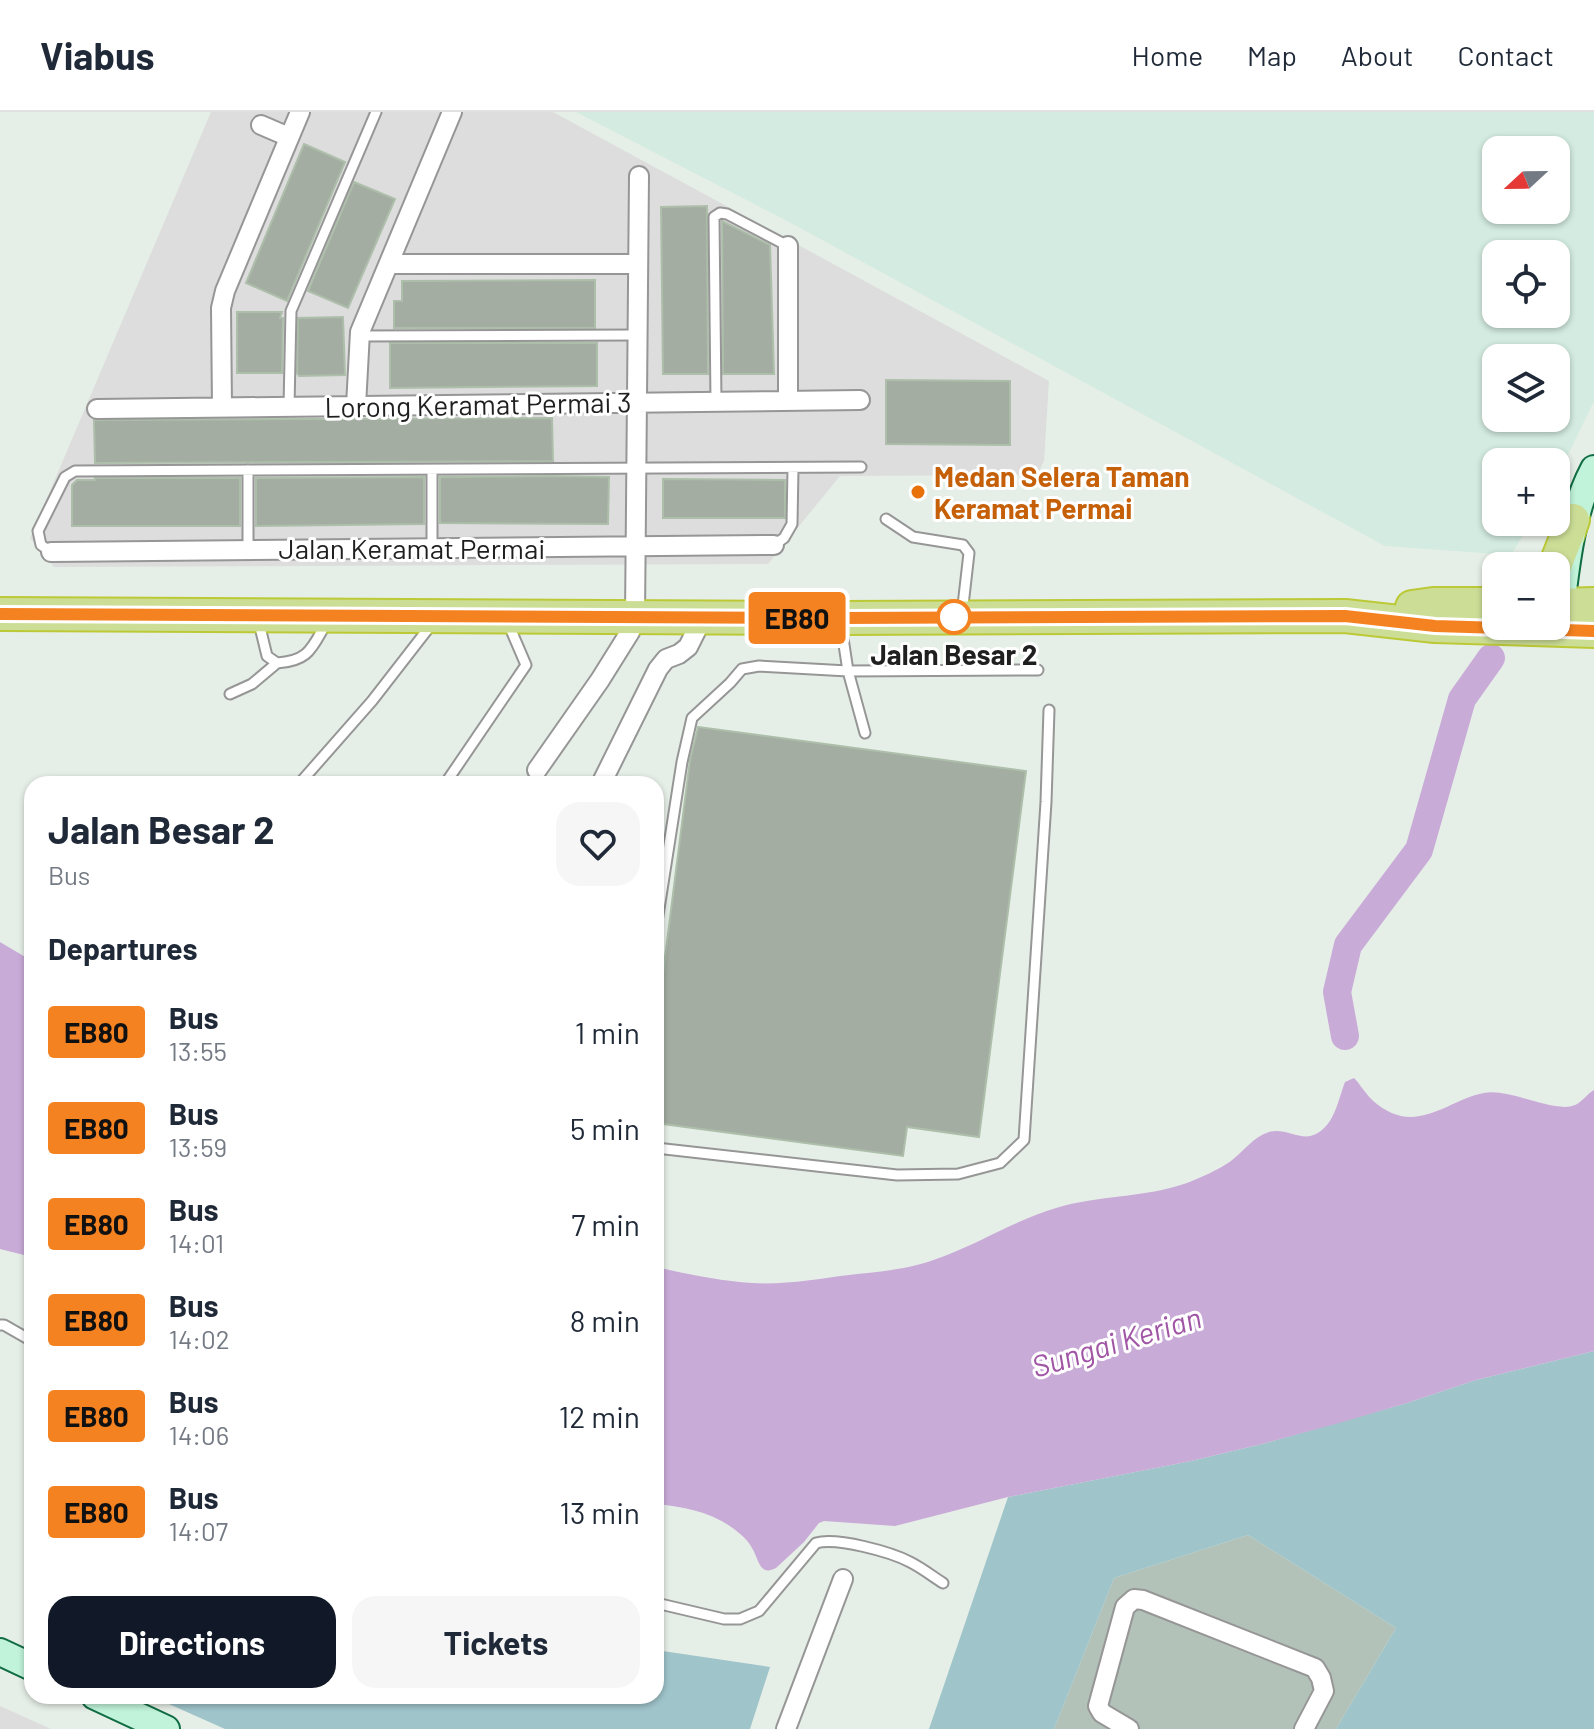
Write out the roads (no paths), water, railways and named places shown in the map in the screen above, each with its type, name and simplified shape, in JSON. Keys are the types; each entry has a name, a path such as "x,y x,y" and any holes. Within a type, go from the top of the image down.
{"highway":[{"path":"1560,552 1573,520"},
{"path":"1345,616 1482,599"},
{"path":"1433,604 1482,604"},
{"path":"0,614 840,618 1345,616 1435,626 1482,621"},
{"path":"1570,615 1594,620"}],"street":[{"path":"222,407 221,308 225,291 300,112"},
{"path":"356,406 360,336 452,112"},
{"path":"261,125 289,137"},
{"path":"537,770 600,680 630,632 635,617 639,176"},
{"path":"788,246 788,401"},
{"path":"389,264 638,264"},
{"name":"Lorong Keramat Permai 3","path":"97,409 860,400"},
{"path":"1568,552 1573,520 1594,469"},
{"name":"Jalan Keramat Permai","path":"51,552 774,545"},
{"path":"605,776 658,669 666,659 688,647 703,617"},
{"path":"786,1729 843,1579"},
{"path":"1129,1729 1102,1713 1098,1706 1125,1607 1134,1599 1315,1668 1324,1691 1304,1729"},
{"path":"0,1652 24,1663"},
{"path":"112,1704 166,1729"}],"lane":[{"path":"289,407 291,311 376,112"},
{"path":"716,402 714,217 720,213 727,214 788,246"},
{"path":"360,336 637,335"},
{"path":"51,552 41,545 38,531 65,477 75,471 861,467"},
{"path":"774,545 784,538 792,524 793,468"},
{"path":"248,470 248,549"},
{"path":"432,470 432,548"},
{"path":"886,519 913,537 966,548 969,553 962,617"},
{"path":"257,615 267,656 277,663"},
{"path":"230,694 252,684 277,663 294,662 306,655 331,615"},
{"path":"306,776 372,701 438,616"},
{"path":"450,776 526,665 505,616"},
{"path":"840,618 848,671 865,733"},
{"path":"664,877 692,718 742,669 759,666 848,671 1038,670"},
{"path":"664,1149 897,1175 958,1174 1000,1163 1024,1140 1049,710"},
{"path":"0,1325 24,1337"},
{"path":"664,1605 724,1619 740,1619 759,1611 816,1543 824,1540 865,1546 909,1561 943,1583"}],"water":[{"path":"0,942 24,956 24,1255 0,1249"},
{"name":"Sungai Kerian","path":"1354,1078 1382,1108 1396,1115 1412,1117 1433,1113 1484,1093 1495,1092 1566,1107 1578,1104 1594,1090 1594,1351 1476,1380 1339,1423 1191,1461 1008,1497 895,1526 824,1521 776,1568 770,1570 760,1566 745,1538 721,1520 689,1509 664,1505 664,1269 716,1279 764,1283 813,1280 918,1265 1056,1208 1187,1183 1226,1164 1269,1132 1305,1136 1316,1134 1332,1118 1345,1082"}],"waterway":[{"path":"1345,1036 1337,992 1348,945 1419,850 1462,699 1491,658"}],"place":[{"name":"Medan Selera Taman Keramat Permai","path":"918,492"},
{"name":"Jalan Besar 2","path":"954,617"}]}
